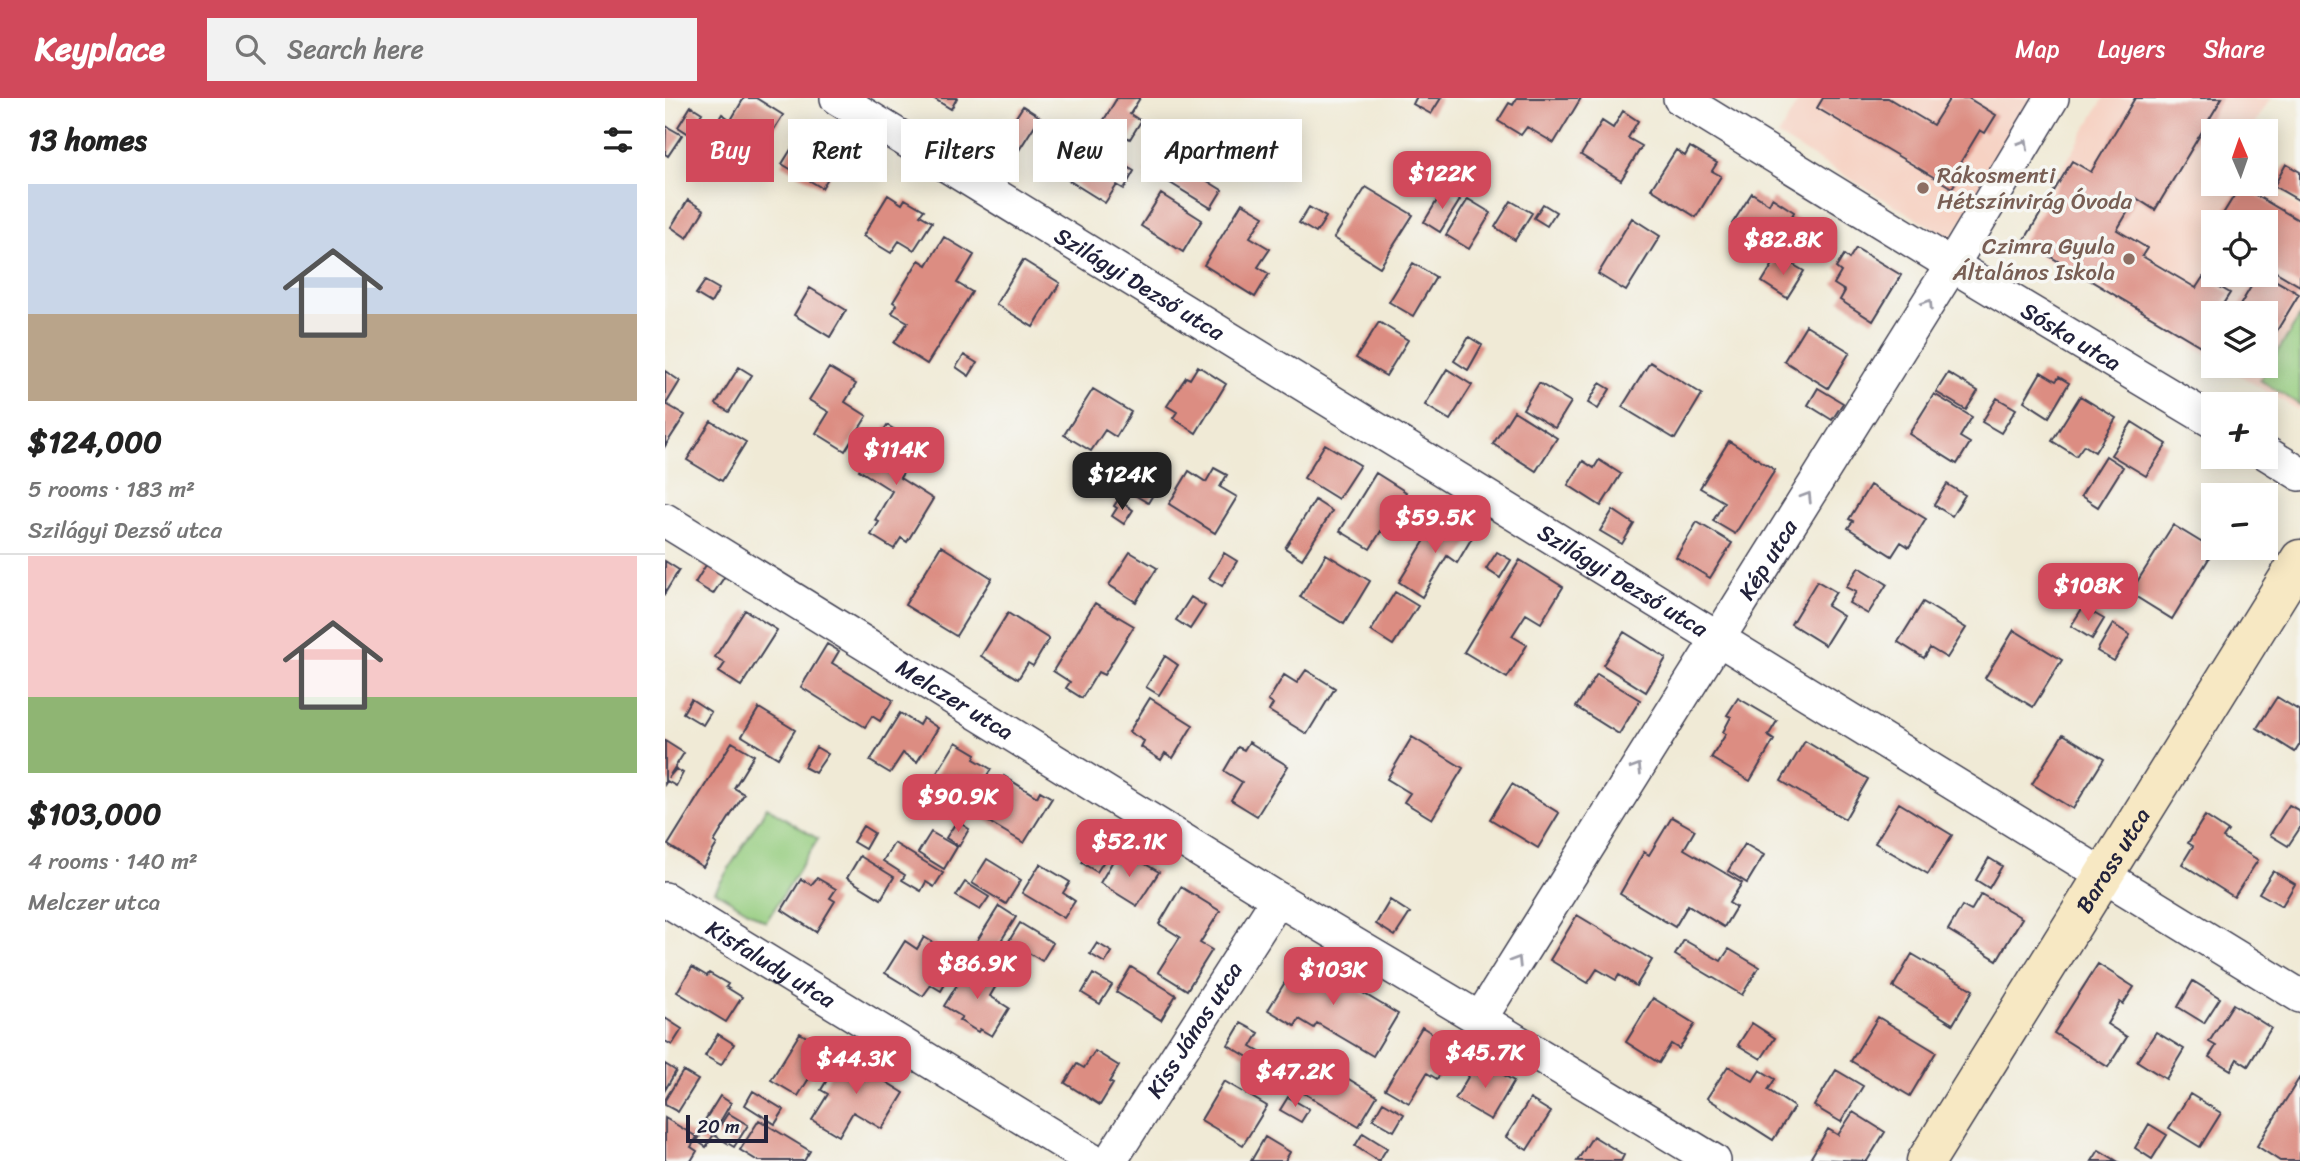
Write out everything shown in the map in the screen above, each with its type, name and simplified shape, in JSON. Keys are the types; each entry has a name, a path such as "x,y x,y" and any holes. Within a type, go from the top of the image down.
{"street":[{"name":"Szilágyi Dezső utca","path":"837,98 2300,996"},
{"name":"Sóska utca","path":"1680,98 2201,414"},
{"name":"Kép utca","path":"1480,1018 1952,265 2052,98"},
{"path":"2278,460 2300,474"},
{"name":"Melczer utca","path":"665,520 1278,899 1714,1161"},
{"name":"Baross utca","path":"1926,1161 2300,559"},
{"name":"Kisfaludy utca","path":"665,899 1093,1161"},
{"name":"Kiss János utca","path":"1110,1161 1278,899"}],"shaded area":[{"name":"Rákosmenti Hétszínvirág Óvoda","path":"1800,98 2035,98 1951,239 1778,136"},
{"name":"Czimra Gyula Általános Iskola","path":"2104,98 2271,98 2258,119 2201,119 2201,196 2279,194 2300,208 2300,411 2278,398 2278,392 2268,392 2244,378 2278,378 2278,301 2201,301 2201,352 2018,244"}],"green space":[{"path":"2300,316 2300,405 2260,380 2278,378 2278,351"},
{"path":"767,807 818,839 766,922 715,891"}],"building":[{"path":"744,98 756,98 783,115 774,129 774,119 732,119"},
{"path":"933,98 957,98 951,109"},
{"path":"1117,98 1140,98 1130,114 1141,121 1130,139 1127,137 1127,119 1105,119"},
{"path":"1416,98 1441,98 1431,114 1413,104"},
{"path":"1517,98 1581,98 1554,143 1527,127 1521,135 1498,121 1509,103 1513,105"},
{"path":"1823,98 1888,98 1933,125 1950,98 1968,98 1996,115 1985,133 1980,130 1959,165 1964,168 1952,188 1817,108"},
{"path":"2135,98 2222,98 2209,119 2201,119 2201,133 2155,210 2136,198 2117,230 2147,248 2142,256 2196,288 2201,280 2201,287 2220,287 2230,293 2225,301 2201,301 2201,346 2024,241 2072,161 2091,172"},
{"path":"691,106 702,113 698,119 686,119 686,132 678,127"},
{"path":"1023,106 1040,117 1033,119 1033,128 1019,150 1019,119 1015,119"},
{"path":"1623,111 1638,121 1628,138 1642,146 1621,180 1581,155 1602,121 1613,128"},
{"path":"666,126 682,135 668,156 665,154"},
{"path":"1690,147 1717,163 1712,171 1721,176 1696,217 1651,189 1676,150 1685,156"},
{"path":"788,154 788,168 782,164"},
{"path":"2286,164 2300,172 2300,201 2279,189 2279,177"},
{"path":"1127,167 1134,171 1124,189 1117,185 1105,203 1071,182 1127,182"},
{"path":"812,182 826,182 822,188"},
{"path":"1169,182 1209,182 1222,190 1211,208"},
{"path":"1366,187 1413,215 1380,267 1334,238"},
{"path":"1444,189 1460,200 1440,232 1424,222"},
{"path":"1752,193 1769,204 1772,198 1794,212 1792,216 1803,222 1783,255 1732,224"},
{"path":"1161,194 1202,220 1183,252 1141,226"},
{"path":"888,195 902,204 905,199 924,210 920,215 932,222 914,250 899,241 891,253 863,236"},
{"path":"2234,196 2257,196 2300,221 2300,286 2278,273 2278,210 2225,210"},
{"path":"1468,199 1491,213 1469,249 1446,235"},
{"path":"688,200 704,210 687,238 671,227"},
{"path":"1511,201 1532,213 1515,240 1495,227"},
{"path":"1242,203 1264,216 1250,237 1270,249 1258,267 1269,274 1255,297 1204,265"},
{"path":"1543,204 1556,212 1547,226 1534,218"},
{"path":"1309,207 1326,217 1316,233 1299,223"},
{"path":"1632,218 1660,236 1626,291 1598,274"},
{"path":"944,237 974,255 957,283 972,292 927,364 894,343 908,322 892,313 897,305 893,302 919,260 927,265"},
{"path":"1856,248 1901,275 1873,321 1840,300 1845,291 1834,284 1841,272 1836,268 1844,255 1849,259"},
{"path":"1778,256 1804,271 1787,298 1762,282"},
{"path":"1023,260 1060,283 1033,327 996,304"},
{"path":"1413,263 1436,277 1413,316 1389,302"},
{"path":"705,281 719,289 711,303 696,294"},
{"path":"2278,282 2299,294 2278,329 2278,301 2243,301 2251,287 2278,287"},
{"path":"810,288 846,310 830,337 794,315"},
{"path":"1379,322 1408,340 1386,376 1356,358"},
{"path":"1806,325 1850,352 1828,388 1784,361"},
{"path":"1469,337 1482,345 1468,370 1454,361"},
{"path":"964,355 977,363 969,376 956,367"},
{"path":"1650,362 1702,394 1675,439 1622,407"},
{"path":"1198,366 1226,384 1196,433 1173,418 1177,412 1167,406 1186,377 1190,379"},
{"path":"739,367 752,375 729,412 716,404"},
{"path":"829,368 856,384 845,402 867,416 845,451 816,433 829,412 809,400"},
{"path":"1447,369 1472,385 1450,420 1425,405"},
{"path":"665,371 680,381 666,404 685,415 665,446"},
{"path":"2041,372 2056,381 2059,377 2069,383 2049,417 2024,401"},
{"path":"1948,373 1978,391 1966,410 1936,392"},
{"path":"1539,383 1571,402 1555,428 1523,409"},
{"path":"1600,383 1610,389 1598,409 1588,403"},
{"path":"1818,388 1843,403 1832,420 1808,405"},
{"path":"1093,389 1131,412 1116,437 1105,430 1091,451 1064,435"},
{"path":"1934,394 1972,417 1960,437 1970,443 1957,464 1909,434"},
{"path":"2080,396 2116,418 2095,452 2084,445 2076,456 2052,441"},
{"path":"1997,398 2016,409 2001,433 1982,422"},
{"path":"1514,411 1557,438 1536,471 1493,444"},
{"path":"711,421 746,442 722,481 687,460"},
{"path":"2132,422 2167,444 2146,476 2111,455"},
{"path":"887,425 920,445 900,478 933,499 907,542 901,538 894,549 871,535 879,522 875,520 892,491 859,470"},
{"path":"1729,441 1775,470 1735,534 1713,521 1724,502 1700,488"},
{"path":"1325,444 1360,465 1338,499 1304,478"},
{"path":"2106,456 2123,467 2098,507 2081,496"},
{"path":"1599,460 1621,474 1601,506 1568,485 1583,461 1594,468"},
{"path":"1214,468 1227,475 1220,487 1237,497 1215,533 1169,504 1189,471 1206,482"},
{"path":"1139,473 1159,485 1148,503 1128,491"},
{"path":"1376,473 1406,492 1398,505 1408,510 1391,537 1381,531 1370,549 1340,531"},
{"path":"1947,484 1965,495 1952,516 1934,505"},
{"path":"1870,485 1926,519 1909,547 1901,542 1892,556 1848,528 1853,521 1849,519"},
{"path":"1118,500 1133,510 1124,524 1112,516"},
{"path":"1315,500 1332,511 1302,559 1285,548"},
{"path":"1613,510 1634,524 1622,544 1600,531"},
{"path":"1440,516 1473,536 1457,563 1447,556 1422,597 1399,582"},
{"path":"1697,522 1732,543 1710,578 1676,557"},
{"path":"2173,525 2201,542 2201,560 2208,560 2172,619 2130,593"},
{"path":"941,546 992,578 956,636 905,605"},
{"path":"1130,552 1157,568 1136,602 1109,585"},
{"path":"1497,552 1511,560 1500,578 1486,569"},
{"path":"1224,553 1237,561 1222,586 1209,578"},
{"path":"1326,554 1370,581 1344,624 1300,597"},
{"path":"1520,560 1563,587 1541,623 1526,614 1512,636 1527,645 1507,678 1464,652"},
{"path":"665,561 679,570 665,593"},
{"path":"706,565 725,576 713,594 695,583"},
{"path":"1859,567 1887,584 1868,614 1849,603 1856,592 1846,587"},
{"path":"1817,581 1836,592 1827,606 1843,616 1825,645 1791,624"},
{"path":"1395,592 1418,606 1393,645 1371,631"},
{"path":"1191,597 1205,606 1190,629 1176,620"},
{"path":"1923,602 1966,628 1947,658 1930,648 1924,658 1898,642"},
{"path":"1095,603 1134,626 1104,675 1098,672 1082,698 1066,688 1070,682 1053,671"},
{"path":"2083,607 2104,619 2092,639 2071,626"},
{"path":"745,610 777,630 741,686 719,672 725,663 715,657"},
{"path":"1008,613 1049,639 1033,666 1028,663 1018,679 981,656"},
{"path":"2113,624 2130,635 2114,661 2097,651"},
{"path":"2014,630 2062,660 2033,707 1985,678"},
{"path":"1624,632 1666,658 1646,692 1603,665"},
{"path":"827,644 839,651 832,663 893,700 880,721 872,716 865,727 801,687"},
{"path":"1165,656 1178,665 1159,695 1146,687"},
{"path":"1306,670 1335,688 1307,734 1269,711 1273,704 1268,701 1284,675 1297,683"},
{"path":"1597,674 1640,700 1619,734 1576,707"},
{"path":"2277,697 2300,711 2300,744 2295,752 2257,728"},
{"path":"1150,698 1193,725 1173,758 1165,753 1161,760 1141,747 1144,741 1129,732"},
{"path":"1738,698 1777,721 1768,736 1774,740 1750,781 1711,758 1726,734 1723,732 1731,717 1727,715"},
{"path":"691,699 711,712 703,725 683,713"},
{"path":"759,708 795,730 778,758 742,736"},
{"path":"900,713 919,725 923,718 938,728 917,762 903,753 890,773 870,761"},
{"path":"2063,734 2104,759 2073,809 2032,784"},
{"path":"1412,737 1463,768 1432,819 1404,802 1410,793 1387,779"},
{"path":"665,741 684,753 668,778 676,769 683,773 676,786 667,781 665,784"},
{"path":"1805,741 1868,779 1845,819 1781,781"},
{"path":"732,742 754,755 734,788 744,794 714,842 717,844 703,867 668,845"},
{"path":"956,742 976,754 974,759 991,769 967,807 932,781"},
{"path":"1249,742 1288,766 1257,816 1231,800 1242,782 1224,771 1238,747 1244,750"},
{"path":"816,747 828,754 815,773 804,767"},
{"path":"1004,776 1037,797 1040,791 1052,798 1024,843 979,816"},
{"path":"1512,784 1559,813 1538,848 1490,819"},
{"path":"1899,803 1952,835 1928,874 1875,843"},
{"path":"2289,805 2300,811 2300,828 2288,846 2270,835"},
{"path":"2205,816 2228,831 2223,838 2258,860 2234,897 2182,864 2193,846 2188,843"},
{"path":"1672,817 1695,830 1684,849 1742,883 1729,903 1736,907 1724,927 1688,905 1675,927 1620,894 1644,852 1649,855"},
{"path":"957,821 969,829 959,846 946,838"},
{"path":"863,826 874,833 865,849 853,842"},
{"path":"1102,829 1118,839 1097,872 1082,863"},
{"path":"931,832 957,847 944,869 918,853"},
{"path":"894,843 943,873 934,887 926,882 921,891 902,880 905,875 883,861"},
{"path":"1745,844 1764,855 1747,883 1728,871"},
{"path":"1117,854 1132,863 1135,858 1159,872 1137,906 1100,883"},
{"path":"860,856 894,877 881,899 847,878"},
{"path":"1989,858 2002,866 1989,888 1976,880"},
{"path":"987,859 1021,880 1006,904 972,883"},
{"path":"1040,864 1070,882 1063,893 1075,901 1064,918 1022,893"},
{"path":"2273,871 2295,884 2282,906 2259,893"},
{"path":"817,878 836,889 830,898 835,901 816,932 782,910 801,879 811,885"},
{"path":"965,882 989,897 980,910 956,896"},
{"path":"1181,887 1220,911 1200,943 1212,950 1187,990 1158,972 1180,937 1159,924"},
{"path":"1981,894 2022,918 1997,960 1948,930 1962,906 1971,911"},
{"path":"1390,900 1410,913 1395,936 1376,924"},
{"path":"999,906 1016,917 985,966 968,955"},
{"path":"1577,915 1652,960 1636,986 1619,975 1616,980 1597,969 1588,983 1550,960"},
{"path":"1020,923 1053,943 1042,961 1009,941"},
{"path":"924,937 949,952 942,964 953,971 941,991 931,985 923,996 885,973 905,941 917,949"},
{"path":"1684,940 1721,961 1729,949 1759,967 1742,995 1675,955"},
{"path":"1097,943 1112,952 1105,963 1090,954"},
{"path":"1912,954 1973,990 1953,1024 1893,987"},
{"path":"1301,956 1398,1014 1373,1056 1317,1023 1314,1028 1299,1019 1295,1026 1268,1010"},
{"path":"971,962 1000,979 990,996 1009,1008 992,1036 980,1029 978,1032 959,1020 962,1017 944,1006"},
{"path":"2098,964 2134,987 2123,1004 2120,1002 2107,1024 2127,1037 2108,1067 2054,1033"},
{"path":"692,967 728,984 726,987 742,997 726,1022 677,992"},
{"path":"1131,967 1176,995 1161,1020 1116,992"},
{"path":"1093,974 1112,985 1100,1004 1082,993"},
{"path":"2193,981 2220,998 2204,1023 2178,1007"},
{"path":"1653,998 1695,1024 1679,1049 1671,1044 1659,1063 1626,1042"},
{"path":"2233,1004 2271,1028 2248,1066 2237,1059 2231,1070 2209,1057 2216,1046 2209,1042"},
{"path":"1878,1017 1936,1052 1910,1096 1851,1061"},
{"path":"665,1018 682,1029 672,1045 665,1041"},
{"path":"1241,1023 1259,1033 1251,1047 1272,1059 1266,1068 1228,1045"},
{"path":"1752,1023 1775,1038 1761,1059 1738,1045"},
{"path":"1422,1027 1456,1048 1437,1079 1427,1073 1409,1103 1385,1089"},
{"path":"2156,1032 2184,1049 2166,1079 2137,1061"},
{"path":"800,1033 820,1045 811,1059 818,1064 798,1096 771,1080"},
{"path":"718,1034 734,1044 721,1065 705,1056"},
{"path":"1095,1051 1119,1066 1109,1082 1113,1084 1100,1105 1065,1083 1077,1064 1084,1068"},
{"path":"843,1054 864,1067 867,1062 884,1072 880,1078 904,1093 882,1129 853,1112 839,1136 812,1120 828,1094 821,1090"},
{"path":"1310,1056 1377,1096 1359,1126 1292,1086"},
{"path":"1478,1060 1514,1081 1491,1120 1455,1099"},
{"path":"665,1064 676,1071 665,1090"},
{"path":"1728,1066 1753,1081 1760,1070 1775,1079 1768,1090 1794,1107 1773,1140 1707,1098"},
{"path":"1836,1070 1863,1086 1841,1122 1814,1106"},
{"path":"683,1071 698,1080 678,1112 665,1105 665,1100"},
{"path":"2300,1077 2300,1161 2280,1161 2257,1146"},
{"path":"1224,1081 1267,1106 1243,1145 1201,1120"},
{"path":"753,1091 784,1110 775,1124 745,1105"},
{"path":"2190,1094 2221,1113 2200,1147 2169,1128"},
{"path":"720,1096 731,1103 717,1127 705,1120"},
{"path":"1288,1097 1309,1109 1301,1122 1280,1110"},
{"path":"1530,1099 1551,1112 1527,1150 1506,1137"},
{"path":"1383,1102 1404,1114 1394,1131 1373,1119"},
{"path":"1853,1112 1885,1132 1867,1161 1810,1159 1828,1129 1838,1135"},
{"path":"728,1113 748,1125 734,1147 714,1135"},
{"path":"665,1118 697,1137 691,1147 697,1151 691,1161 665,1161"},
{"path":"759,1120 810,1151 804,1161 758,1161 740,1150"},
{"path":"2149,1124 2167,1135 2152,1159 2135,1148"},
{"path":"705,1128 714,1134 706,1147 697,1141"},
{"path":"1363,1133 1387,1148 1379,1161 1355,1146"},
{"path":"1593,1136 1624,1155 1621,1161 1577,1161"},
{"path":"1265,1137 1290,1152 1285,1161 1251,1161"},
{"path":"2099,1150 2117,1161 2092,1161"}],"place":[{"name":"Rákosmenti Hétszínvirág Óvoda","path":"1923,188"},
{"name":"Czimra Gyula Általános Iskola","path":"2129,259"}]}
